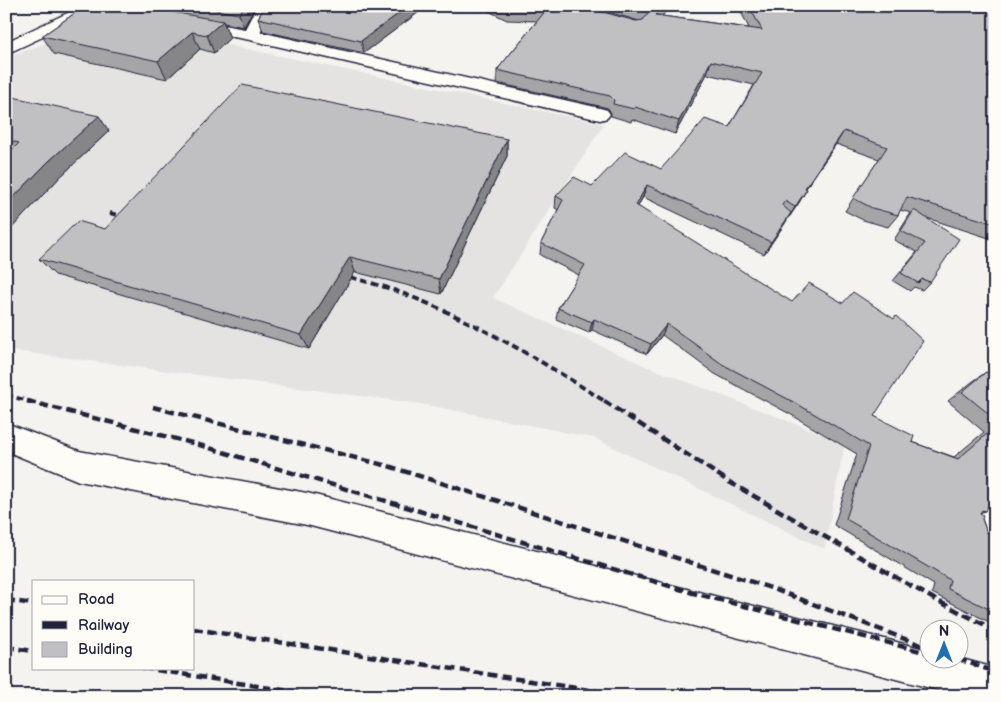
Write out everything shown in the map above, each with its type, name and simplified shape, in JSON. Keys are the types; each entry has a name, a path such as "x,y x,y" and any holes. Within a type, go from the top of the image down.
{"street":[{"path":"250,35 266,6"},
{"path":"6,49 57,25 71,15 87,10 106,9 126,12"},
{"path":"173,21 250,35 600,114"},
{"path":"6,437 79,466 307,509 988,684"}],"shaded area":[{"path":"48,42 223,44 604,124 493,298 646,366 845,443 824,549 594,438 422,404 6,350 6,58"}],"building":[{"path":"85,6 138,6 223,21 207,35 192,32 158,61 42,36"},
{"path":"194,6 244,6 239,14"},
{"path":"265,6 409,6 361,41 258,18"},
{"path":"504,6 581,6 636,21 643,20 648,14 643,9 635,6 663,6 655,15 762,30 749,6 995,6 995,65 987,78 995,75 995,224 907,197 898,215 872,208 853,198 887,147 844,131 805,188 807,189 795,207 785,201 782,205 791,213 771,242 647,185 636,205 792,302 809,283 843,303 853,292 894,319 896,316 923,341 874,416 914,436 912,442 958,459 995,427 995,497 985,511 982,510 980,513 983,515 982,519 987,533 995,535 995,612 948,589 950,580 846,519 869,446 799,405 722,364 667,324 651,344 594,319 592,322 558,308 585,265 541,243 563,200 556,196 574,177 592,186 625,152 661,169 705,119 729,127 762,73 711,61 679,121 635,107 634,109 613,104 614,100 610,96 497,70 547,9 507,8"},
{"path":"242,85 507,139 439,279 350,257 301,335 39,259 78,221 105,229"},
{"path":"13,97 99,116 48,162 6,205 6,156 19,143 6,140 6,103"},
{"path":"914,210 959,239 930,282 922,279 918,283 901,273 925,243 901,231"},
{"path":"995,370 995,419 962,392 986,372 990,375"}],"railway":[{"path":"110,213 132,219"},
{"path":"340,274 388,288 473,324 554,369 606,402"},
{"path":"6,395 32,402"},
{"path":"27,401 196,444 693,593 918,650"},
{"path":"604,401 731,483 934,599 995,630"},
{"path":"153,407 388,466 771,588 918,644"},
{"path":"6,600 32,604"},
{"path":"195,629 628,696"},
{"path":"6,647 32,651"},
{"path":"968,663 995,672"},
{"path":"156,670 321,696"}]}
